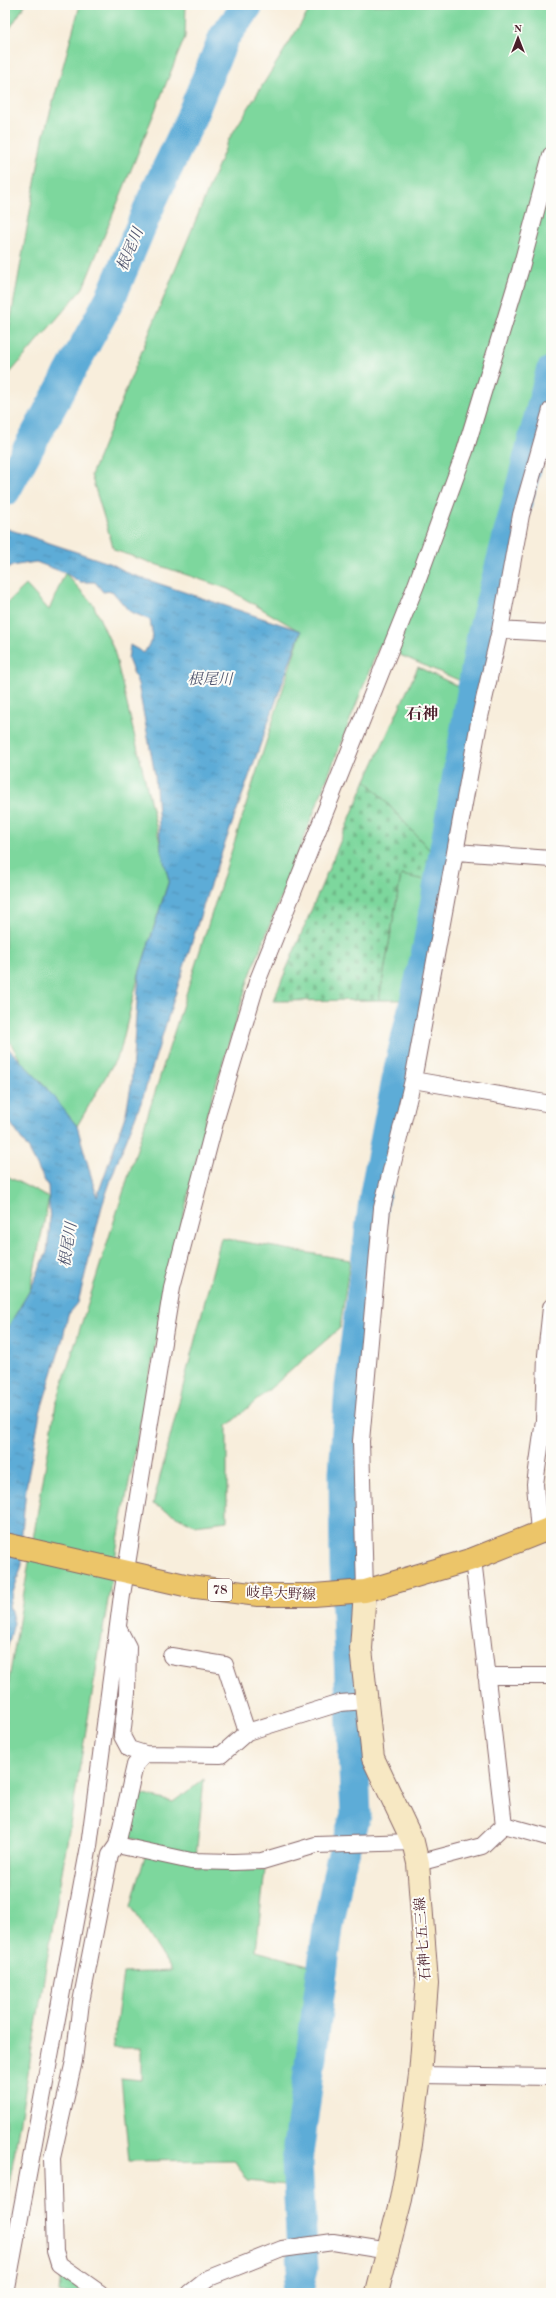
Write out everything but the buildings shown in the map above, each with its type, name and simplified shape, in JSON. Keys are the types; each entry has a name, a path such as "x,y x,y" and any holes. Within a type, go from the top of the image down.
{"main road":[{"name":"岐阜大野線","path":"5,1544 189,1586 258,1595 334,1594 361,1591 473,1558 545,1530"},
{"name":"石神七五三線","path":"361,1591 363,1701 373,1758 413,1842 418,1864 427,1983 420,2075 401,2199 377,2293"}],"street":[{"path":"6,2293 90,1846 118,1628 118,1569 172,1287 217,1115 269,950 272,947 416,585 465,451 520,271 551,155"},
{"path":"361,1591 361,1441 382,1208 413,1080 480,716 500,630 521,515 546,444 551,410"},
{"path":"500,630 551,633"},
{"path":"456,852 551,859"},
{"path":"413,1080 551,1104"},
{"path":"545,1530 535,1484 544,1420 546,1355 551,1307"},
{"path":"473,1558 504,1826"},
{"path":"118,1628 128,1647 127,1693 122,1736 129,1749 145,1754 221,1755 247,1732 340,1703 363,1701"},
{"path":"171,1656 226,1665 247,1732"},
{"path":"486,1676 551,1676"},
{"path":"100,2293 59,2264 55,2251 52,2158 74,2061 82,2002 110,1855 118,1845 135,1764 145,1754"},
{"path":"504,1826 551,1838"},
{"path":"418,1864 482,1846 504,1826"},
{"path":"118,1845 191,1861 234,1862 262,1861 316,1845 413,1842"},
{"path":"420,2075 551,2077"},
{"path":"190,2293 210,2278 282,2249 333,2242 388,2251"}],"green space":[{"path":"5,5 25,5 5,36"},
{"path":"80,5 186,5 185,37 83,288 5,379 5,352 43,138"},
{"path":"317,5 551,5 551,341 532,405 463,682 379,646 249,978 206,1117 162,1310 119,1535 5,2209 5,1703 56,1404 301,632 228,589 114,550 91,475 229,139 310,9"},
{"path":"65,573 93,604 114,650 169,880 139,974 120,1052 77,1126 23,1065 5,1033 5,605 26,585 49,610"},
{"path":"418,667 470,692 412,1000 379,1000 401,875 435,856 366,780"},
{"path":"366,780 435,856 430,881 401,875 379,1000 273,1001"},
{"path":"5,1175 49,1198 30,1290 5,1344"},
{"path":"221,1238 350,1260 340,1328 227,1426 227,1521 194,1525 153,1504"},
{"path":"204,1779 195,1866 265,1870 256,1951 308,1965 285,2185 248,2181 234,2160 129,2161 121,2078 141,2080 141,2048 113,2048 123,1973 172,1971 131,1906 148,1845 126,1836 137,1793 173,1802"},
{"path":"61,2275 86,2293 59,2293"}],"water":[{"name":"根尾川","path":"5,528 112,564 130,574 301,631 208,891 141,1103 116,1165 102,1206 78,1303 68,1315 63,1338 40,1413 26,1488 22,1532 22,1565 9,1605 14,1623 5,1657 5,1332 30,1290 47,1252 50,1224 48,1187 29,1150 5,1115 5,1045 44,1085 77,1126 97,1197 126,1113 131,1086 139,974 169,880 161,851 155,775 138,684 128,659 130,645 144,653 153,637 150,620 129,611 112,591 103,592 95,582 80,582 65,573 36,562 11,566 5,570"}],"waterway":[{"name":"根尾川","path":"5,491 111,297 153,198 187,127 224,37 248,5"},
{"path":"297,2293 303,2269 297,2162 328,1928 340,1865 356,1815 345,1566 344,1473 350,1387 375,1193 400,1065 428,946 482,636 551,372"}],"district":[{"name":"石神","path":"422,715"}]}
